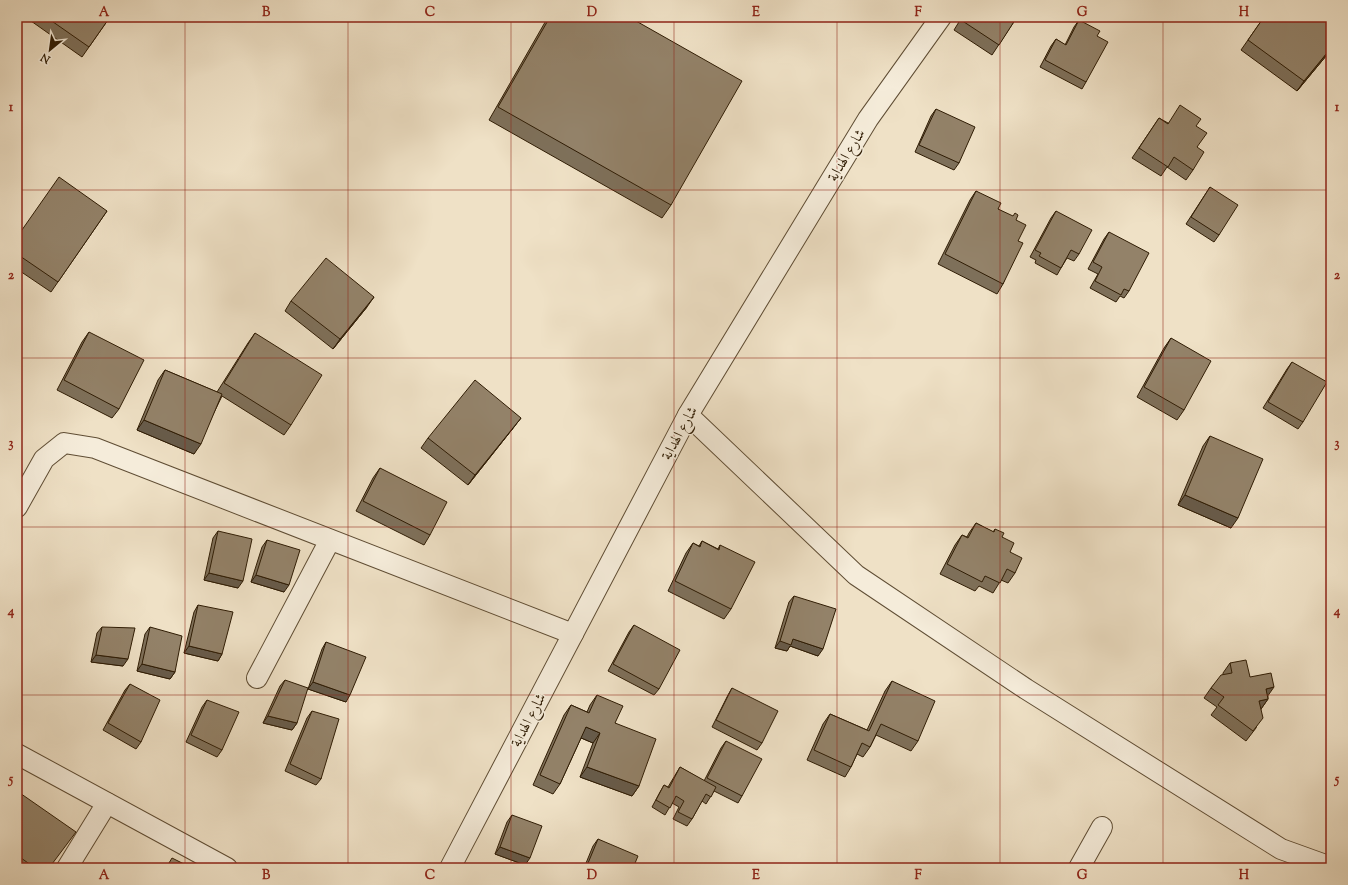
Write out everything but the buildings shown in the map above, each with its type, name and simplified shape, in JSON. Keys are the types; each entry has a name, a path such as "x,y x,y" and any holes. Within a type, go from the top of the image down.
{"street":[{"name":"شارع الهداية","path":"450,868 688,415 868,119 941,17"},
{"path":"688,415 856,575 1026,689 1281,849 1331,867"},
{"path":"17,506 44,459 64,443 95,448 573,634"},
{"path":"257,678 330,540"},
{"path":"17,754 227,868"},
{"path":"67,868 107,803"},
{"path":"1079,868 1102,827"}]}
